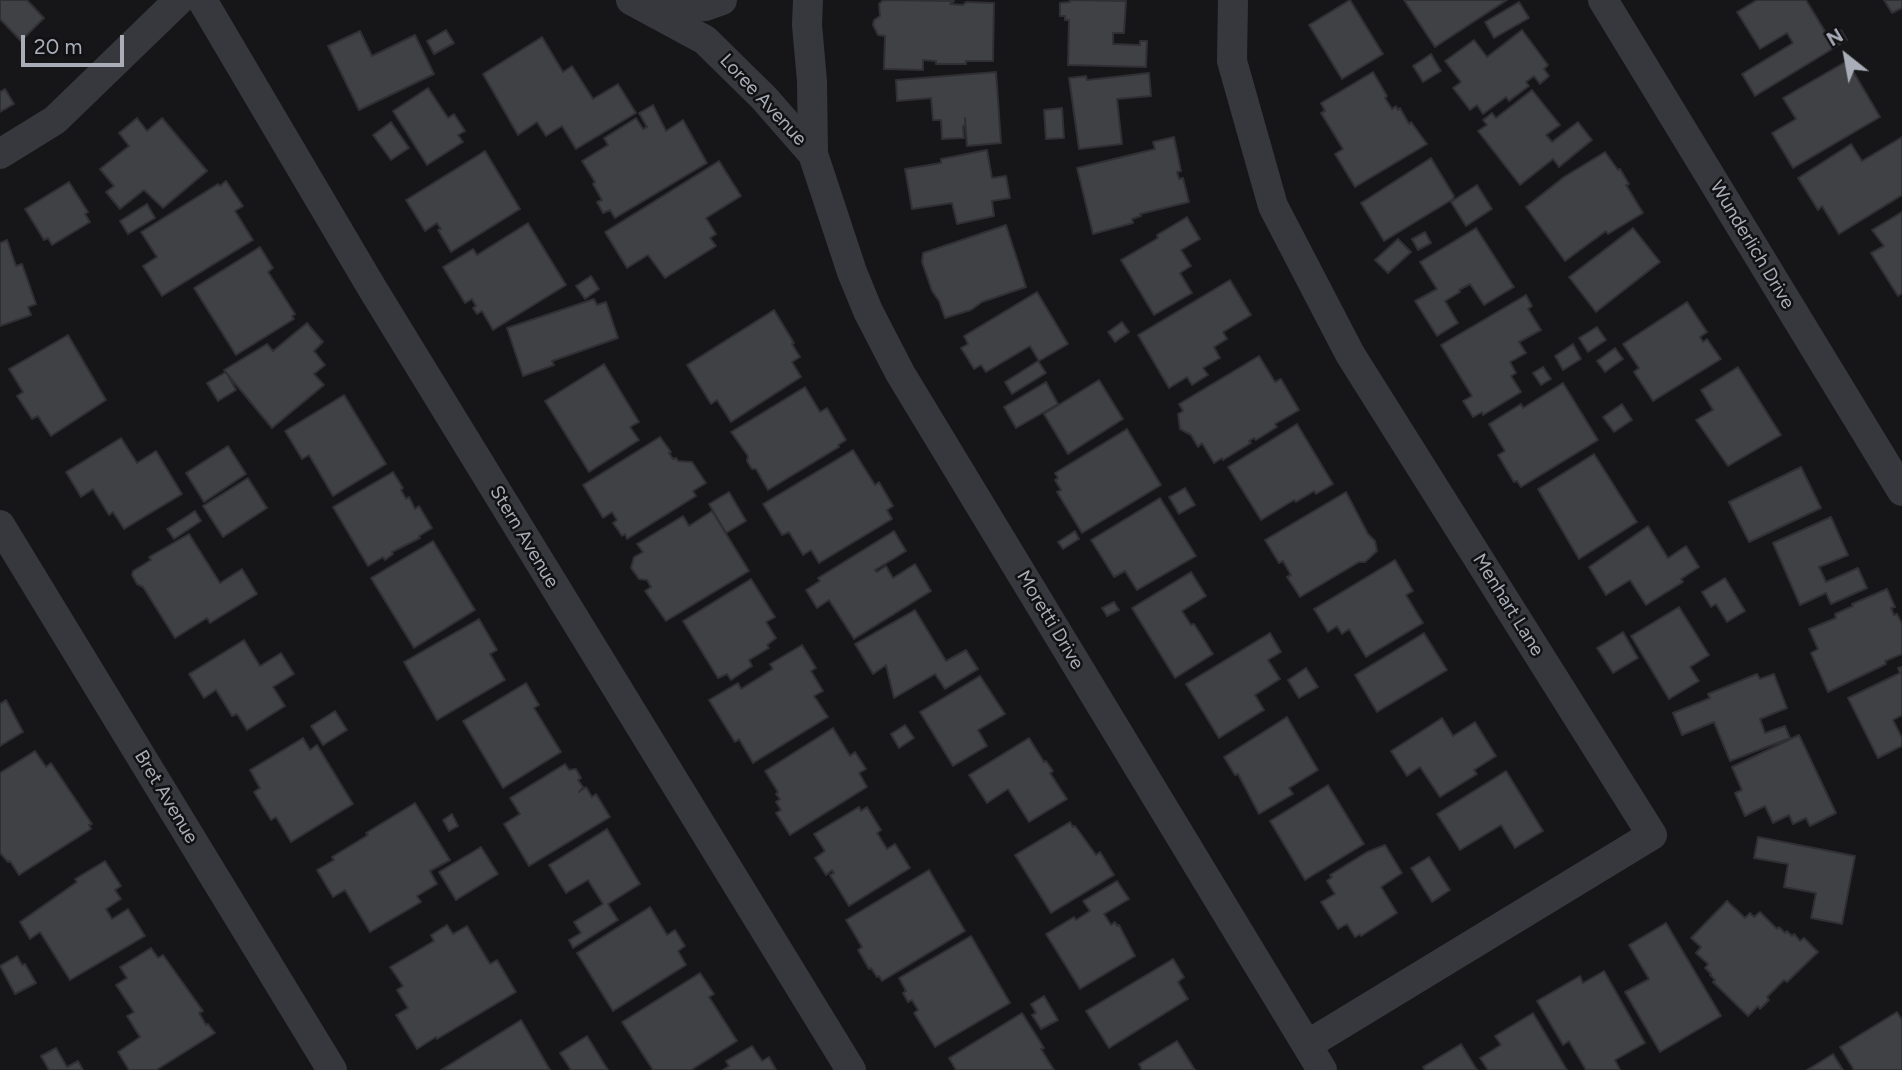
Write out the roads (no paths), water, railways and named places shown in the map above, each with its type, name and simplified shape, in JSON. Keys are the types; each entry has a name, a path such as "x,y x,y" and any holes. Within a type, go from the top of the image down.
{"street":[{"path":"0,154 55,120 178,0"},
{"name":"Stern Avenue","path":"202,0 372,288 851,1070"},
{"name":"Loree Avenue","path":"642,5 705,6 722,0"},
{"name":"Loree Avenue","path":"808,0 813,154"},
{"name":"Menhart Lane","path":"1233,0 1232,61 1273,206 1350,354 1652,835 1315,1058"},
{"name":"Wunderlich Drive","path":"1603,0 1902,491"},
{"name":"Loree Avenue","path":"642,5 705,40 764,98 813,154"},
{"name":"Moretti Drive","path":"813,154 852,272 868,311 900,373 1315,1058"},
{"name":"Bret Avenue","path":"0,525 332,1070"}]}
